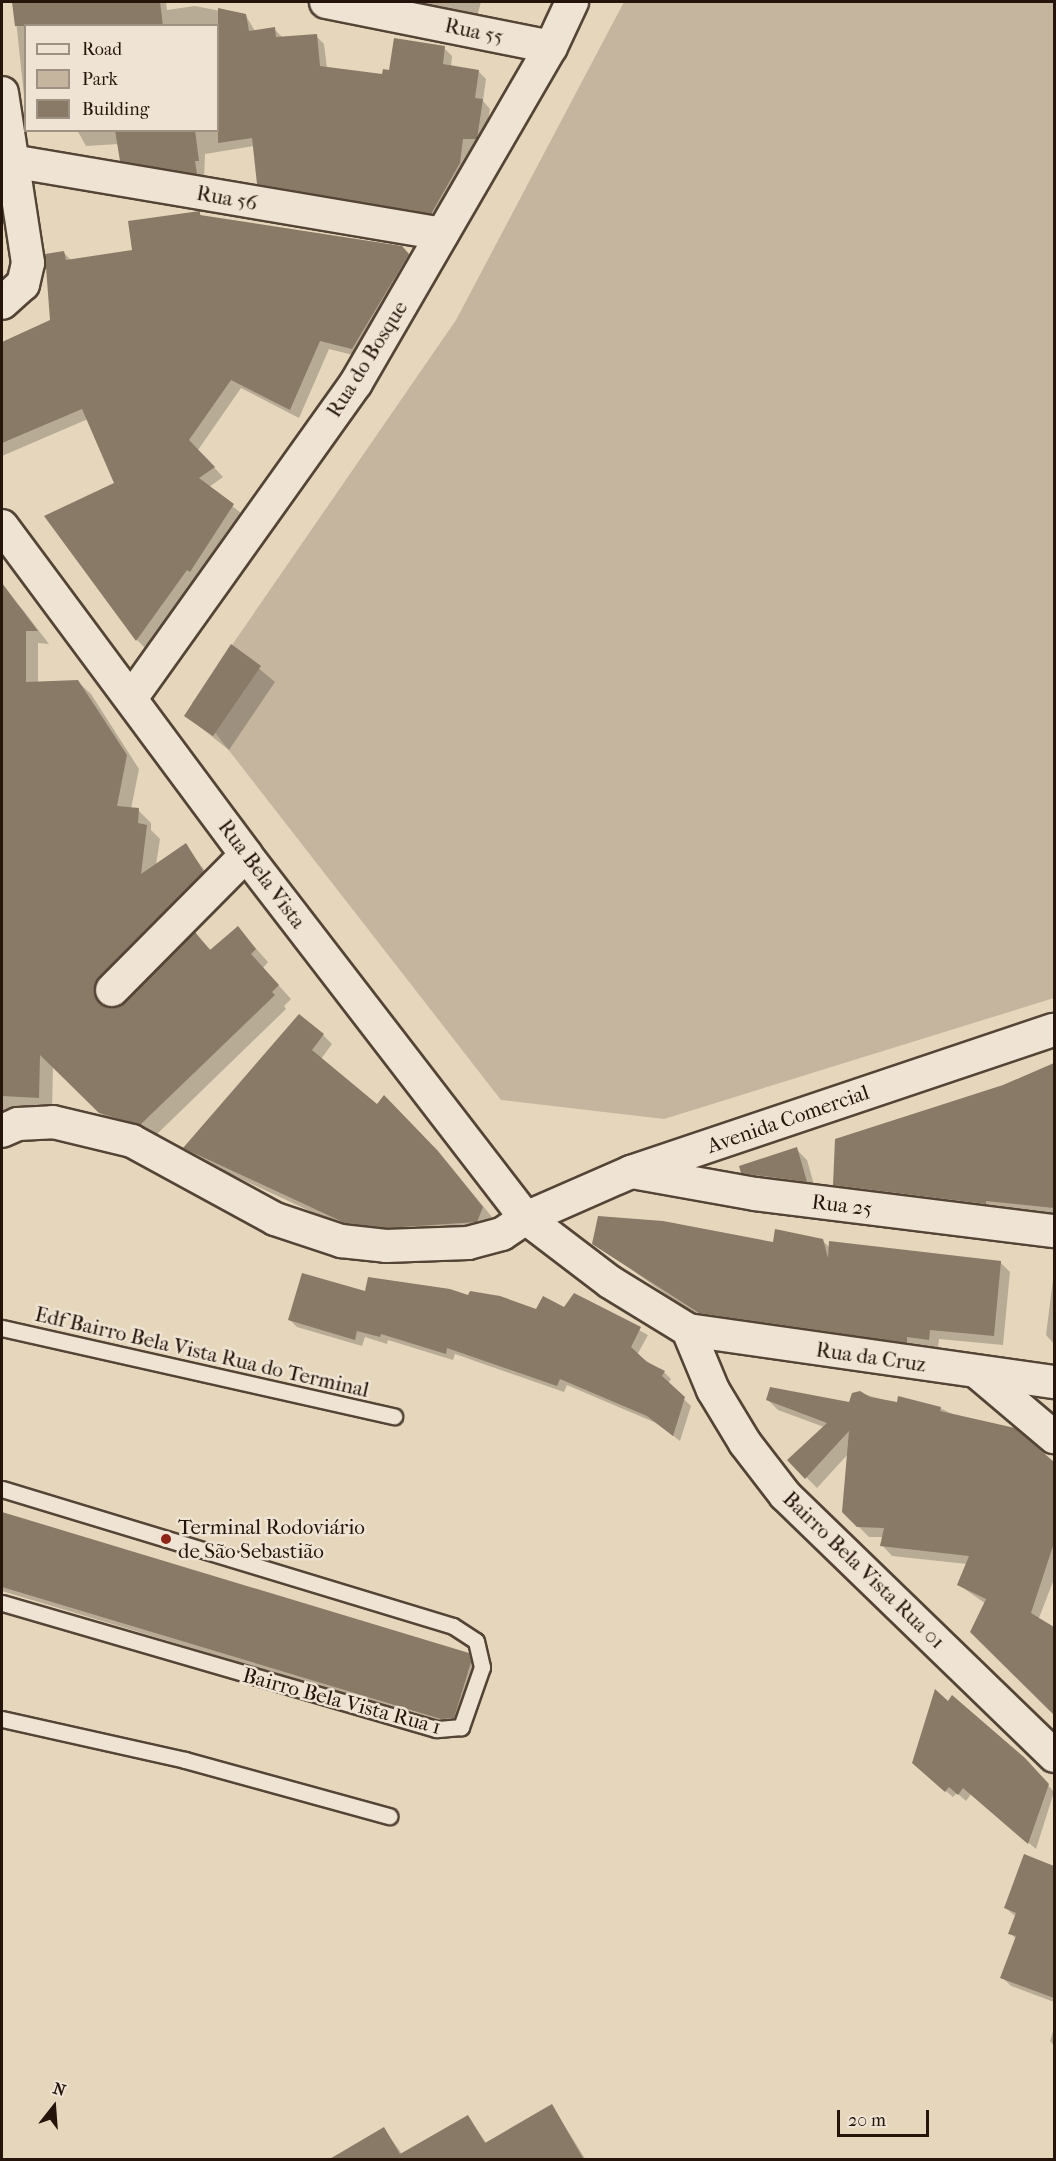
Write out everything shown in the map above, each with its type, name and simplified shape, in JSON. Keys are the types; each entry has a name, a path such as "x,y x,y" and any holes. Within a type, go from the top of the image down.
{"street":[{"name":"Rua 55","path":"326,2 551,47"},
{"name":"Rua do Bosque","path":"132,697 356,383 551,47 572,2"},
{"path":"2,93 28,263 23,284 2,303"},
{"name":"Rua 56","path":"11,161 442,234"},
{"name":"Rua Bela Vista","path":"2,526 132,697 246,855 526,1218 620,1289 688,1330"},
{"path":"112,990 246,855"},
{"name":"Avenida Comercial","path":"2,1131 18,1124 53,1122 132,1141 275,1219 341,1241 386,1246 468,1243 502,1234 526,1218 631,1172 1054,1030"},
{"name":"Rua 25","path":"631,1172 755,1194 1054,1231"},
{"name":"Rua da Cruz","path":"688,1330 1054,1382"},
{"name":"Bairro Bela Vista Rua 01","path":"688,1330 713,1390 745,1443 785,1495 1054,1756"},
{"path":"978,1372 1054,1437"}],"lane":[{"name":"Edf Bairro Bela Vista Rua do Terminal","path":"2,1328 394,1416"},
{"name":"Bairro Bela Vista Rua 1","path":"2,1489 453,1626 476,1641 482,1667 461,1727 436,1729 2,1604"},
{"path":"2,1719 185,1760 389,1816"}],"green space":[{"path":"624,2 1054,2 1054,998 664,1119 501,1100 192,703 456,320"}],"building":[{"path":"12,2 160,2 163,24 24,24 24,26 15,26"},
{"path":"218,8 246,14 249,31 275,27 276,37 317,34 320,66 382,74 383,69 389,70 394,38 445,46 443,64 479,70 475,98 483,99 477,139 463,139 460,163 431,214 257,184 252,138 218,143"},
{"path":"115,132 195,132 199,161 195,161 197,174 120,161"},
{"path":"200,211 200,215 402,246 409,254 352,349 320,341 290,410 231,380 189,440 215,467 199,478 234,504 190,572 187,570 136,641 44,516 114,483 82,409 2,443 2,342 50,320 45,254 64,251 66,260 132,250 128,221"},
{"path":"2,583 38,631 26,631 26,682 78,680 127,755 117,806 139,808 138,823 147,825 141,874 186,843 204,872 99,977 95,986 99,1002 108,1007 124,1003 195,932 210,950 238,926 256,949 251,954 279,985 272,992 275,995 140,1125 99,1113 40,1055 39,1098 2,1096"},
{"path":"231,644 261,666 213,736 184,716"},
{"path":"299,1014 324,1034 312,1050 377,1104 384,1095 438,1151 483,1207 477,1222 387,1228 345,1223 183,1148"},
{"path":"1054,1063 1054,1208 986,1201 986,1204 833,1185 835,1139 1003,1085"},
{"path":"797,1147 807,1182 741,1173 739,1166"},
{"path":"598,1216 663,1221 773,1242 775,1229 823,1239 828,1258 829,1241 1001,1261 994,1336 930,1330 929,1340 907,1337 907,1343 699,1313 592,1244"},
{"path":"302,1273 365,1291 368,1277 450,1289 468,1295 470,1291 500,1296 536,1309 543,1296 564,1307 574,1293 641,1327 631,1347 647,1362 665,1371 662,1376 685,1397 673,1436 647,1416 560,1379 557,1386 447,1348 446,1354 381,1334 380,1337 357,1331 355,1340 288,1320"},
{"path":"770,1387 849,1402 852,1393 860,1391 870,1397 897,1402 898,1396 941,1407 940,1411 1015,1428 1054,1462 1054,1543 1031,1613 1054,1627 1054,1715 970,1632 986,1599 957,1585 969,1556 880,1546 884,1528 857,1527 842,1512 849,1431 805,1479 787,1460 827,1423 766,1400"},
{"path":"2,1512 469,1653 471,1662 454,1718 441,1719 2,1587"},
{"path":"935,1689 948,1701 952,1695 1025,1758 1049,1784 1028,1844 963,1788 958,1795 949,1787 945,1792 912,1763"},
{"path":"1024,1854 1054,1866 1054,1998 1000,1978 1016,1936 1008,1934 1016,1913 1004,1908"},
{"path":"552,2104 584,2160 328,2160 384,2127 400,2154 468,2115 485,2143"}],"place":[{"name":"Terminal Rodoviário de São Sebastião","path":"166,1539"}]}
